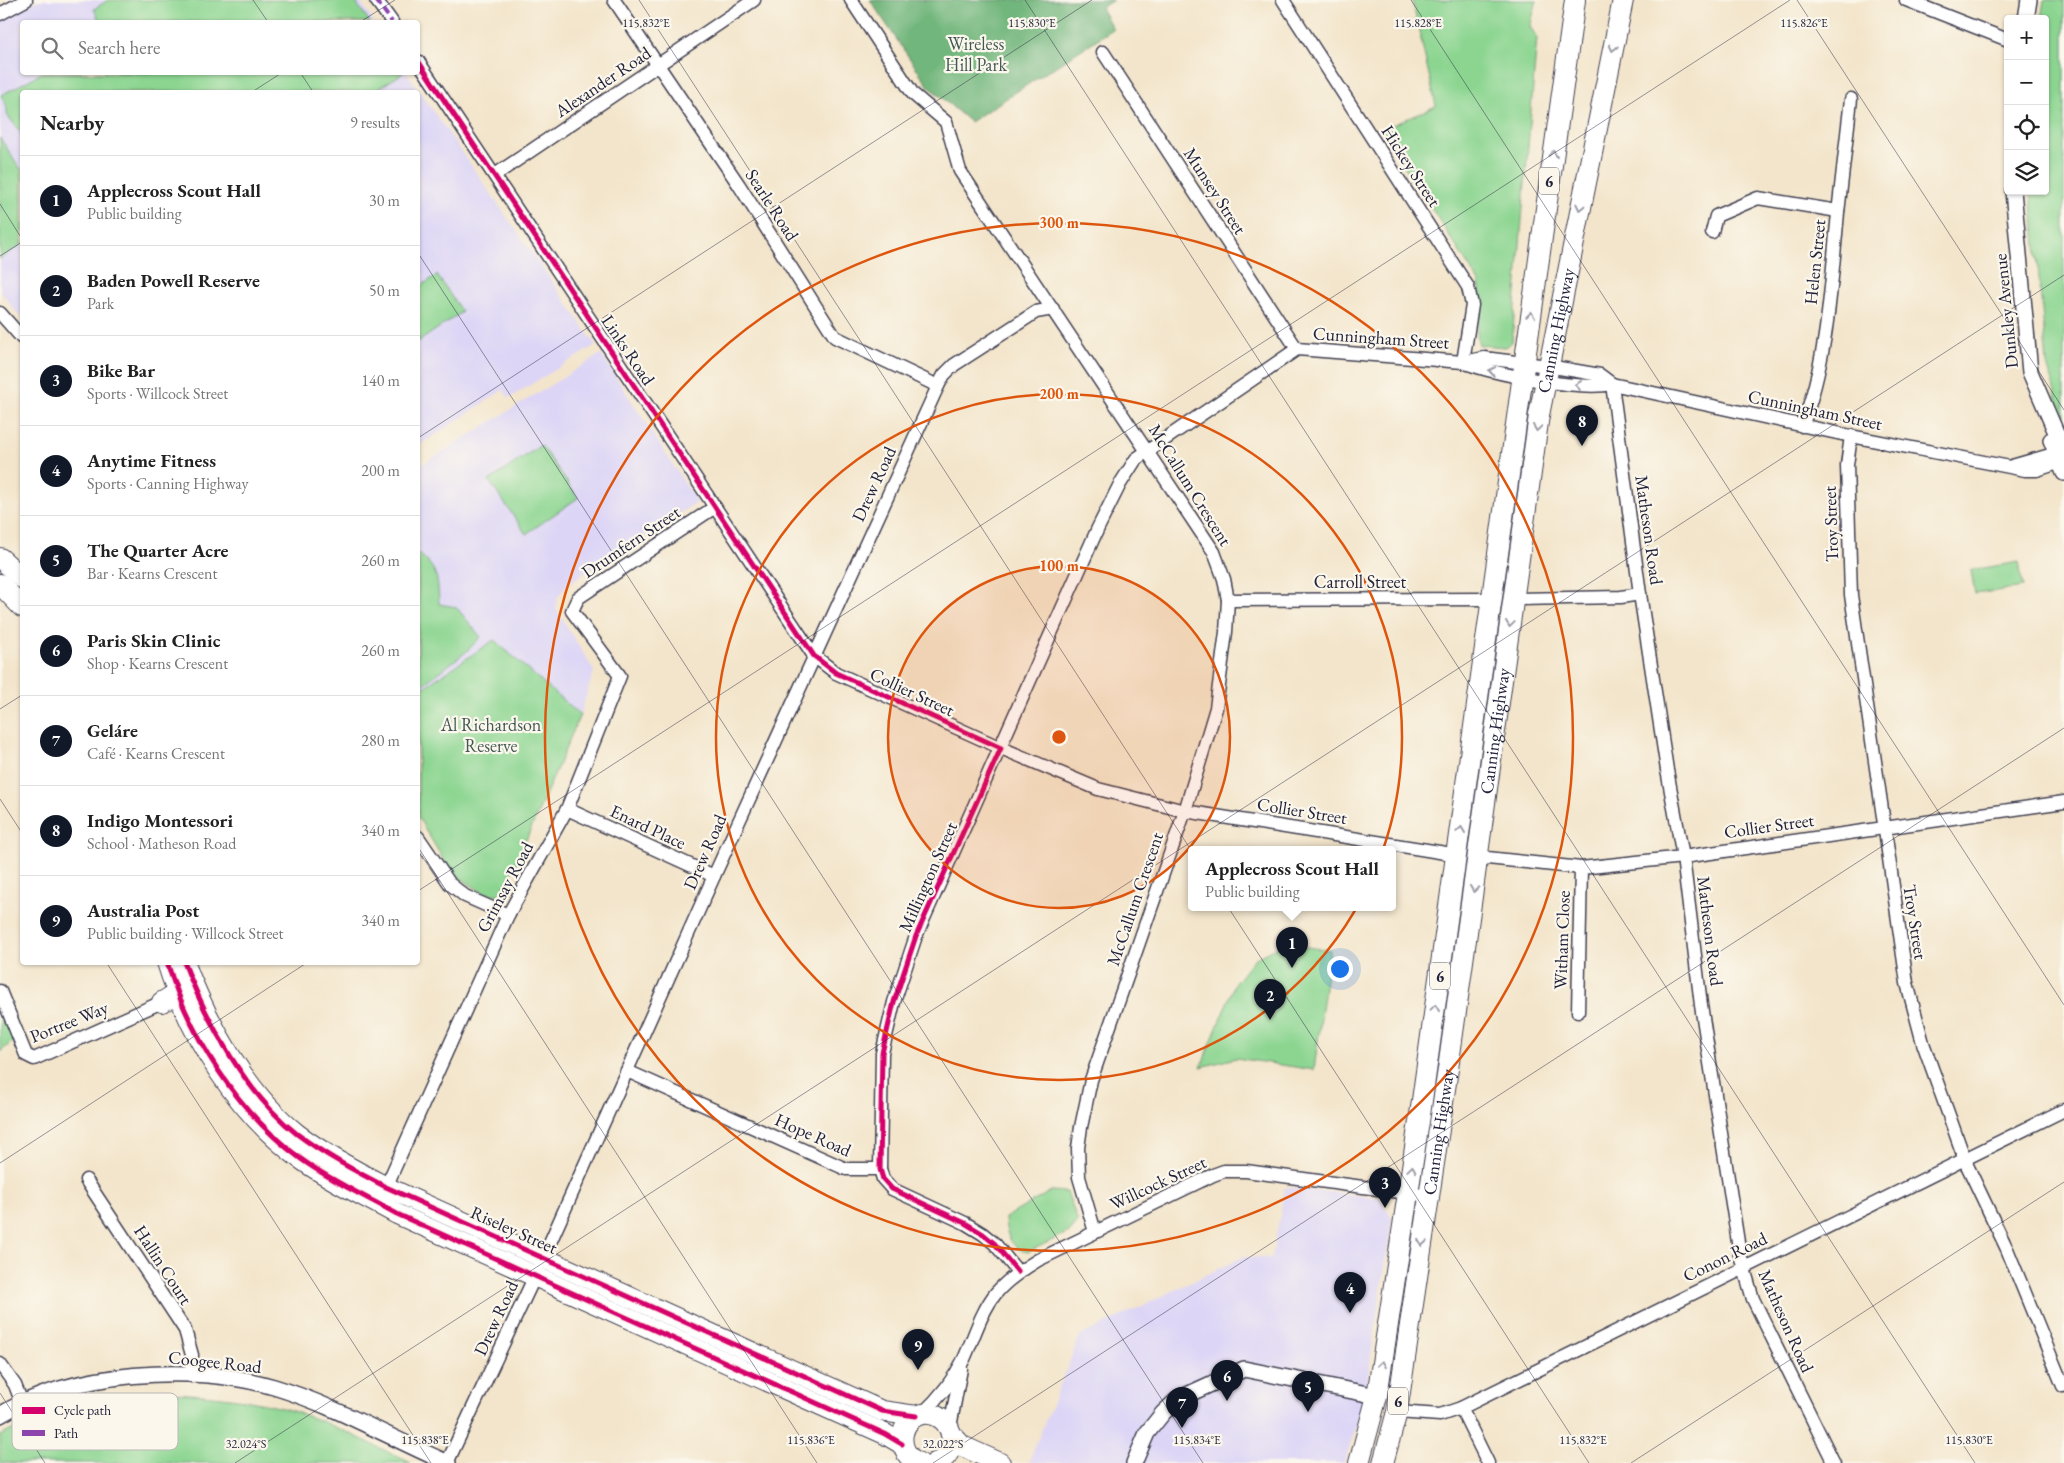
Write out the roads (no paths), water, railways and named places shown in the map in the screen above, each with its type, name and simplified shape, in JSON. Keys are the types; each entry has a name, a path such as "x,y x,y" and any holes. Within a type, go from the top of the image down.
{"highway":[{"name":"Canning Highway","path":"1359,1463 1377,1396 1458,855 1575,0"},
{"name":"Canning Highway","path":"1384,1463 1396,1412 1429,1196 1546,373 1623,0"},
{"path":"0,558 11,588 20,604"},
{"name":"Riseley Street","path":"174,965 178,993 201,1040 235,1093 262,1126 301,1159 323,1174 397,1214 539,1267 882,1412 938,1416 962,1446 1000,1463"},
{"name":"Riseley Street","path":"178,993 202,1006 227,1050 263,1098 283,1120 296,1133 335,1159 539,1267 888,1435 908,1456"},
{"name":"Riseley Street","path":"908,1456 902,1433 919,1415"},
{"path":"939,1463 952,1445 951,1431"}],"street":[{"path":"0,14 26,0"},
{"path":"376,0 391,20"},
{"name":"Searle Road","path":"614,0 739,185 836,337 938,386"},
{"name":"Alexander Road","path":"495,176 754,0"},
{"name":"McCallum Crescent","path":"851,0 913,94 946,122 960,170 1214,552 1224,579 1228,600 1226,632 1216,708 1184,811 1092,1080 1080,1127 1078,1148 1079,1177 1095,1232"},
{"name":"Hickey Street","path":"1283,0 1468,287 1472,305 1463,362"},
{"path":"1906,0 2004,38"},
{"path":"2027,15 2029,0"},
{"path":"2035,15 2037,0"},
{"name":"Munsey Street","path":"1104,52 1297,349"},
{"name":"Links Road","path":"420,63 814,656"},
{"name":"Helen Street","path":"1802,426 1823,345 1851,100"},
{"name":"Dunkley Avenue","path":"2013,195 2030,372 2051,423 2050,433 2062,459"},
{"path":"1712,232 1716,216 1758,198 1838,211"},
{"name":"Drew Road","path":"448,1463 539,1267 714,876 938,386 954,365 1036,312 1053,309"},
{"path":"0,313 20,336"},
{"name":"Cunningham Street","path":"1148,452 1297,349 1463,362 1482,370 1524,370 1546,373 1600,375 1612,384 1802,426 2012,466 2062,459"},
{"name":"Matheson Road","path":"1612,384 1640,594 1667,770 1683,857 1724,1158 1743,1267 1753,1299 1834,1463"},
{"name":"Troy Street","path":"1851,436 1847,464 1851,595 1907,983 1915,1017 1964,1158 2007,1249 2063,1386"},
{"name":"Millington Street","path":"880,1169 882,1053 894,1002 916,936 1120,484 1136,459 1148,452"},
{"name":"Drumfern Street","path":"572,611 578,598 715,507"},
{"path":"1514,599 1621,597 1640,594"},
{"name":"Carroll Street","path":"1228,600 1492,599"},
{"name":"Grimsay Road","path":"386,1187 508,915 567,809 620,676 572,611"},
{"name":"Collier Street","path":"814,656 836,672 1001,748 1098,789 1184,811 1458,855"},
{"name":"Collier Street","path":"1478,857 1581,868 1683,857 2064,802"},
{"name":"Enard Place","path":"567,809 714,876"},
{"path":"420,845 456,890 508,915"},
{"name":"Witham Close","path":"1578,1012 1581,868"},
{"name":"Portree Way","path":"0,991 26,1055 34,1059 178,993"},
{"name":"Hope Road","path":"627,1071 846,1169 880,1169"},
{"name":"Conon Road","path":"1396,1412 1440,1414 1461,1408 2064,1110"},
{"path":"880,1169 883,1179 892,1189 965,1223 983,1234 995,1244 1018,1272"},
{"name":"Willcock Street","path":"919,1415 933,1404 962,1361 995,1294 1018,1272 1095,1232 1224,1171 1246,1171 1429,1196"},
{"name":"Hallin Court","path":"86,1180 185,1330 192,1355 191,1376"},
{"name":"Willcock Street","path":"951,1431 962,1361"},
{"path":"0,1364 15,1385 18,1393"},
{"path":"1134,1463 1147,1433 1163,1413 1178,1399 1244,1370 1377,1396"},
{"name":"Coogee Road","path":"47,1393 90,1382 143,1374 230,1378 273,1387 316,1403 448,1463"},
{"name":"Coogee Road","path":"0,1415 12,1408"},
{"path":"1461,1408 1488,1463"}],"place":[{"name":"Indigo Montessori","path":"1582,446"},
{"name":"Applecross Scout Hall","path":"1292,968"},
{"name":"Baden Powell Reserve","path":"1270,1020"},
{"name":"Bike Bar","path":"1385,1208"},
{"name":"Anytime Fitness","path":"1350,1313"},
{"name":"Australia Post","path":"918,1370"},
{"name":"Paris Skin Clinic","path":"1227,1401"},
{"name":"The Quarter Acre","path":"1308,1412"},
{"name":"Geláre","path":"1182,1428"}],"park label":[{"name":"Wireless Hill Park","path":"976,54"},
{"name":"Al Richardson Reserve","path":"491,735"}]}
